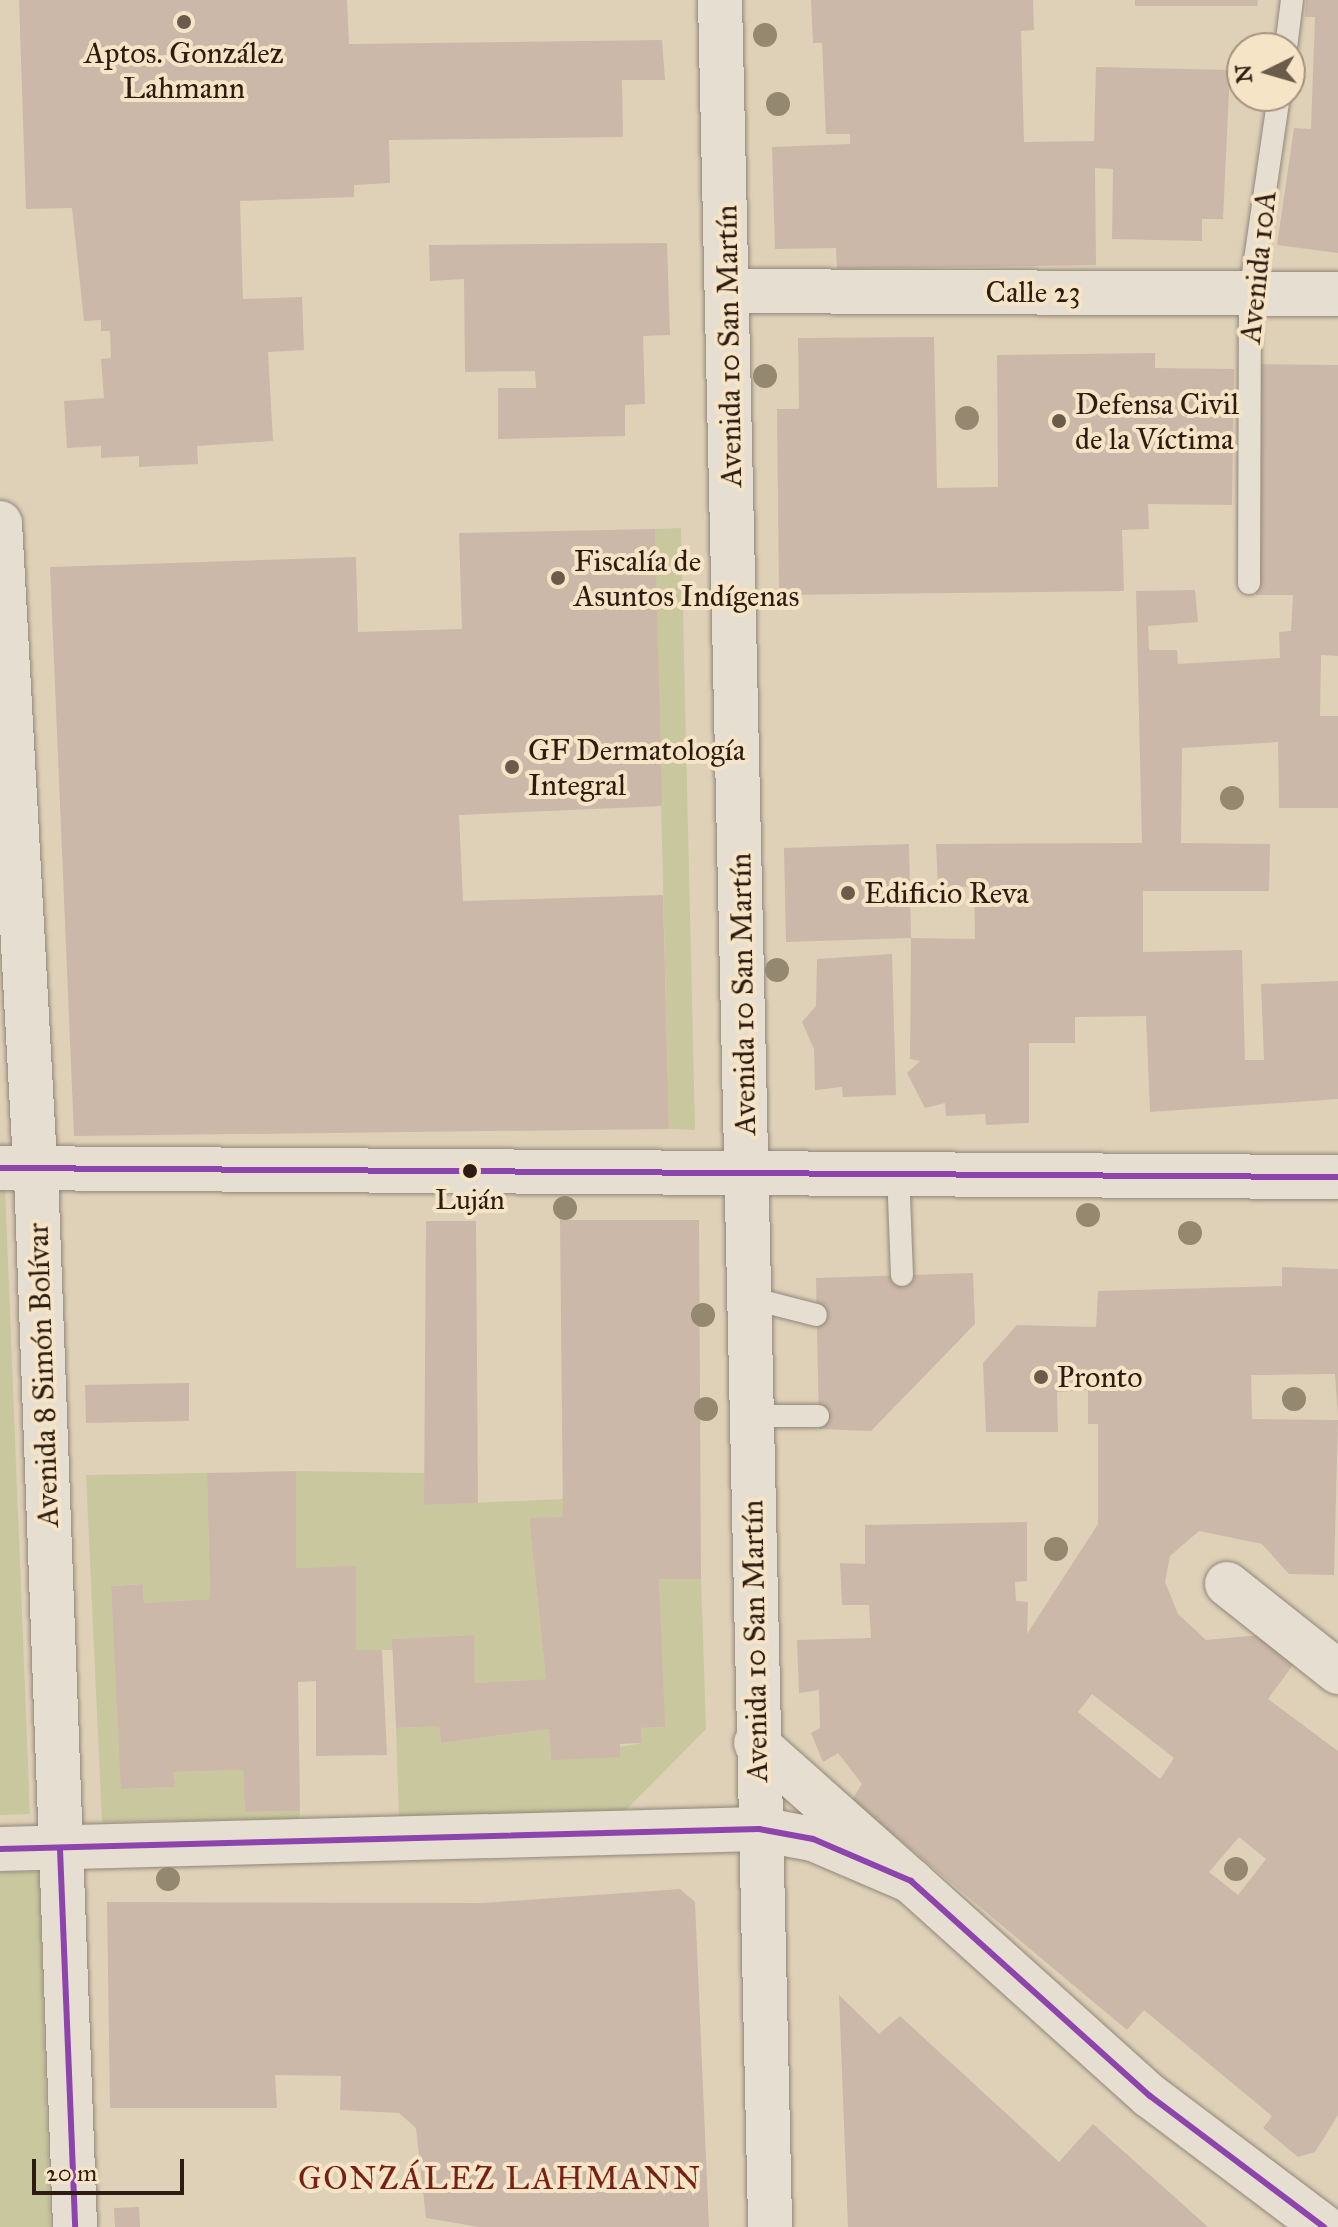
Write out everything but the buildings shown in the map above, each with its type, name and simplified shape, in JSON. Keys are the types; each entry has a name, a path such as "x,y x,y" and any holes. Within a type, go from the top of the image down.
{"street":[{"name":"Avenida 10 San Martín","path":"720,0 750,1298 756,1743 770,2227"},
{"name":"Calle 23","path":"728,291 1338,294"},
{"name":"Avenida 8 Simón Bolívar","path":"0,523 18,1168 60,1849 75,2227"},
{"path":"18,1168 898,1171 1338,1177"},
{"path":"1227,1584 1338,1672"},
{"path":"756,1743 1150,2096 1324,2227"},
{"path":"0,1849 759,1829 813,1839 911,1881"}],"lane":[{"path":"1288,32 1292,0"},
{"name":"Avenida 10A","path":"1249,583 1250,294 1277,112"},
{"path":"898,1171 902,1275"},
{"path":"750,1298 816,1315"},
{"path":"751,1416 818,1416"}],"shaded area":[{"path":"681,528 695,1130 669,1129 659,719 655,529"},
{"path":"0,1187 5,1187 30,1814 0,1815"},
{"path":"296,1471 424,1473 425,1505 563,1499 563,1517 529,1519 546,1679 475,1683 473,1635 393,1639 393,1650 356,1650 355,1567 296,1568"},
{"path":"207,1473 210,1599 144,1603 143,1584 111,1586 122,1789 174,1787 173,1772 243,1770 245,1812 300,1811 299,1819 102,1822 86,1475"},
{"path":"659,1579 701,1579 706,1729 622,1814 399,1818 396,1728 439,1726 441,1743 549,1729 551,1759 642,1743 641,1728 664,1727"},
{"path":"0,1872 39,1872 50,2227 0,2227"}],"transit line":[{"path":"0,1168 1338,1177"},
{"path":"0,1849 759,1829 813,1839 911,1881 1150,2096 1324,2227"},
{"path":"60,1849 75,2227"}],"place":[{"name":"Aptos. González Lahmann","path":"184,22"},
{"name":"Defensa Civil de la Víctima","path":"1059,421"},
{"name":"Fiscalía de Asuntos Indígenas","path":"558,578"},
{"name":"GF Dermatología Integral","path":"512,767"},
{"name":"Edificio Reva","path":"848,893"},
{"name":"Luján","path":"470,1171"},
{"name":"Pronto","path":"1041,1377"}],"district":[{"name":"GONZÁLEZ LAHMANN","path":"500,2179"}]}
